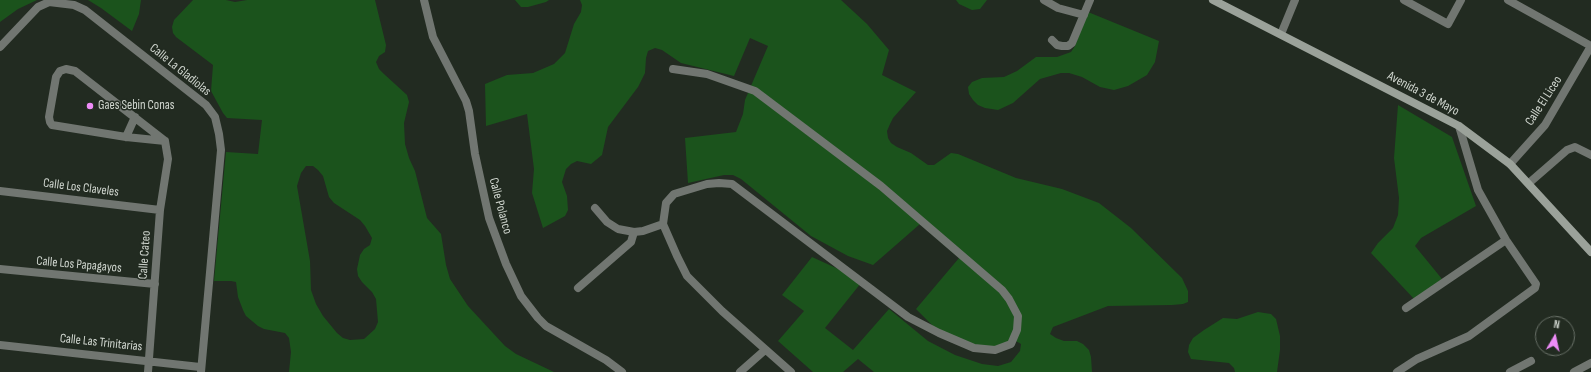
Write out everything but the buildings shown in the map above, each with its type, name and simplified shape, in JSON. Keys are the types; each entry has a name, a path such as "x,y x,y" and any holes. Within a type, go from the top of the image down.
{"street":[{"name":"Calle Polanco","path":"424,0 433,36 466,101 469,111 475,154 489,218 506,264 521,296 546,326 606,360 622,372"},
{"path":"1044,0 1058,8 1084,15"},
{"path":"1052,40 1057,45 1062,46 1068,46 1072,43 1090,0"},
{"name":"Avenida 3 de Mayo","path":"1213,0 1458,126 1510,164 1530,183 1591,252"},
{"path":"1281,34 1296,0"},
{"path":"1404,0 1448,24 1461,0"},
{"path":"1508,0 1591,46"},
{"name":"Calle La Gladiolas","path":"0,48 38,6 49,2 74,5 85,10 206,105 214,118 219,134 221,150 201,369"},
{"name":"Calle El Liceo","path":"1510,164 1545,125 1591,46"},
{"path":"66,69 75,71 166,141 126,137 56,126 50,122 49,117 56,77 60,71 66,69"},
{"path":"673,69 707,74 755,91 875,181 1002,290 1009,298 1018,316 1016,333 1011,344 995,350 974,348 921,325 908,317 732,184 707,184 674,194 666,203 663,224 687,276 722,312 791,372"},
{"path":"126,137 135,117"},
{"path":"1397,372 1417,359 1469,336 1535,288 1536,284 1506,240 1478,190 1458,126"},
{"name":"Calle Cateo","path":"148,372 156,284 160,210 168,159 166,141"},
{"path":"1530,183 1567,150 1575,147 1591,155"},
{"name":"Calle Los Claveles","path":"0,191 160,210"},
{"path":"595,208 606,222 618,229 644,232 663,224"},
{"path":"578,288 631,242 634,232"},
{"path":"1406,308 1506,240"},
{"name":"Calle Los Papagayos","path":"0,269 156,284"},
{"name":"Calle Las Trinitarias","path":"0,345 149,360 201,369"},
{"path":"740,372 765,350"},
{"path":"1510,372 1531,360"},
{"path":"1574,372 1591,363"}],"green space":[{"path":"0,0 37,0 18,9 0,22"},
{"path":"88,0 141,0 139,14 132,31 101,8"},
{"path":"193,0 226,0 235,2 247,0 375,0 386,45 385,52 379,56 376,62 379,69 407,95 409,102 404,123 405,144 415,171 427,218 441,234 450,279 468,306 505,346 516,354 554,372 289,372 291,352 289,338 285,333 264,329 246,316 238,297 236,282 214,281 226,152 258,154 262,120 227,118 211,91 213,65 176,37 173,33 172,27 174,20","holes":["306,166 313,166 323,176 329,197 334,203 360,220 372,238 370,245 364,249 360,255 357,269 358,276 376,299 378,322 375,329 364,339 350,340 343,338 337,333 323,316 316,304 311,290 310,261 297,186 301,173"]},
{"path":"515,0 549,0 528,7 521,7"},
{"path":"580,0 841,0 867,24 889,50 882,75 916,92 893,118 890,124 887,131 888,138 891,143 911,153 928,165 934,165 951,153 958,154 1016,178 1062,189 1099,203 1131,228 1182,278 1188,291 1188,302 1172,305 1108,306 1053,327 1050,334 1056,338 1064,341 1077,341 1089,350 1092,372 874,372 858,359 843,372 813,372 778,341 804,311 782,295 812,257 847,273 861,283 825,328 853,350 889,309 928,341 955,355 982,364 998,366 1011,362 1020,351 1021,344 1014,340 993,348 978,347 936,329 916,309 959,258 920,224 873,265 848,256 811,236 741,179 733,175 724,175 688,183 685,138 736,132 743,114 745,100 768,46 750,38 734,76 681,63 662,50 655,48 648,51 645,73 638,87 608,127 602,155 591,164 577,161 566,169 562,182 567,196 568,210 565,216 543,228 532,193 534,169 527,114 486,126 485,84 507,75 533,73 554,64 565,53 574,24 581,12 582,5"},
{"path":"956,0 987,0 980,9 972,10 959,4"},
{"path":"1088,12 1159,41 1155,62 1147,75 1128,86 1114,90 1100,87 1082,77 1069,73 1061,73 1040,79 1013,103 998,110 985,108 978,105 973,100 969,94 968,87 972,82 982,78 1004,77 1017,71 1036,57 1057,57 1071,52 1075,46"},
{"path":"1398,105 1452,137 1476,206 1421,238 1415,246 1442,279 1415,300 1371,253 1378,243 1393,228 1398,215 1399,198 1394,158"},
{"path":"1258,312 1271,314 1276,319 1280,336 1277,372 1235,372 1234,368 1229,363 1191,359 1188,352 1189,345 1193,338 1204,330 1223,318 1237,319"}],"place":[{"name":"Gaes Sebin Conas","path":"90,106"}]}
